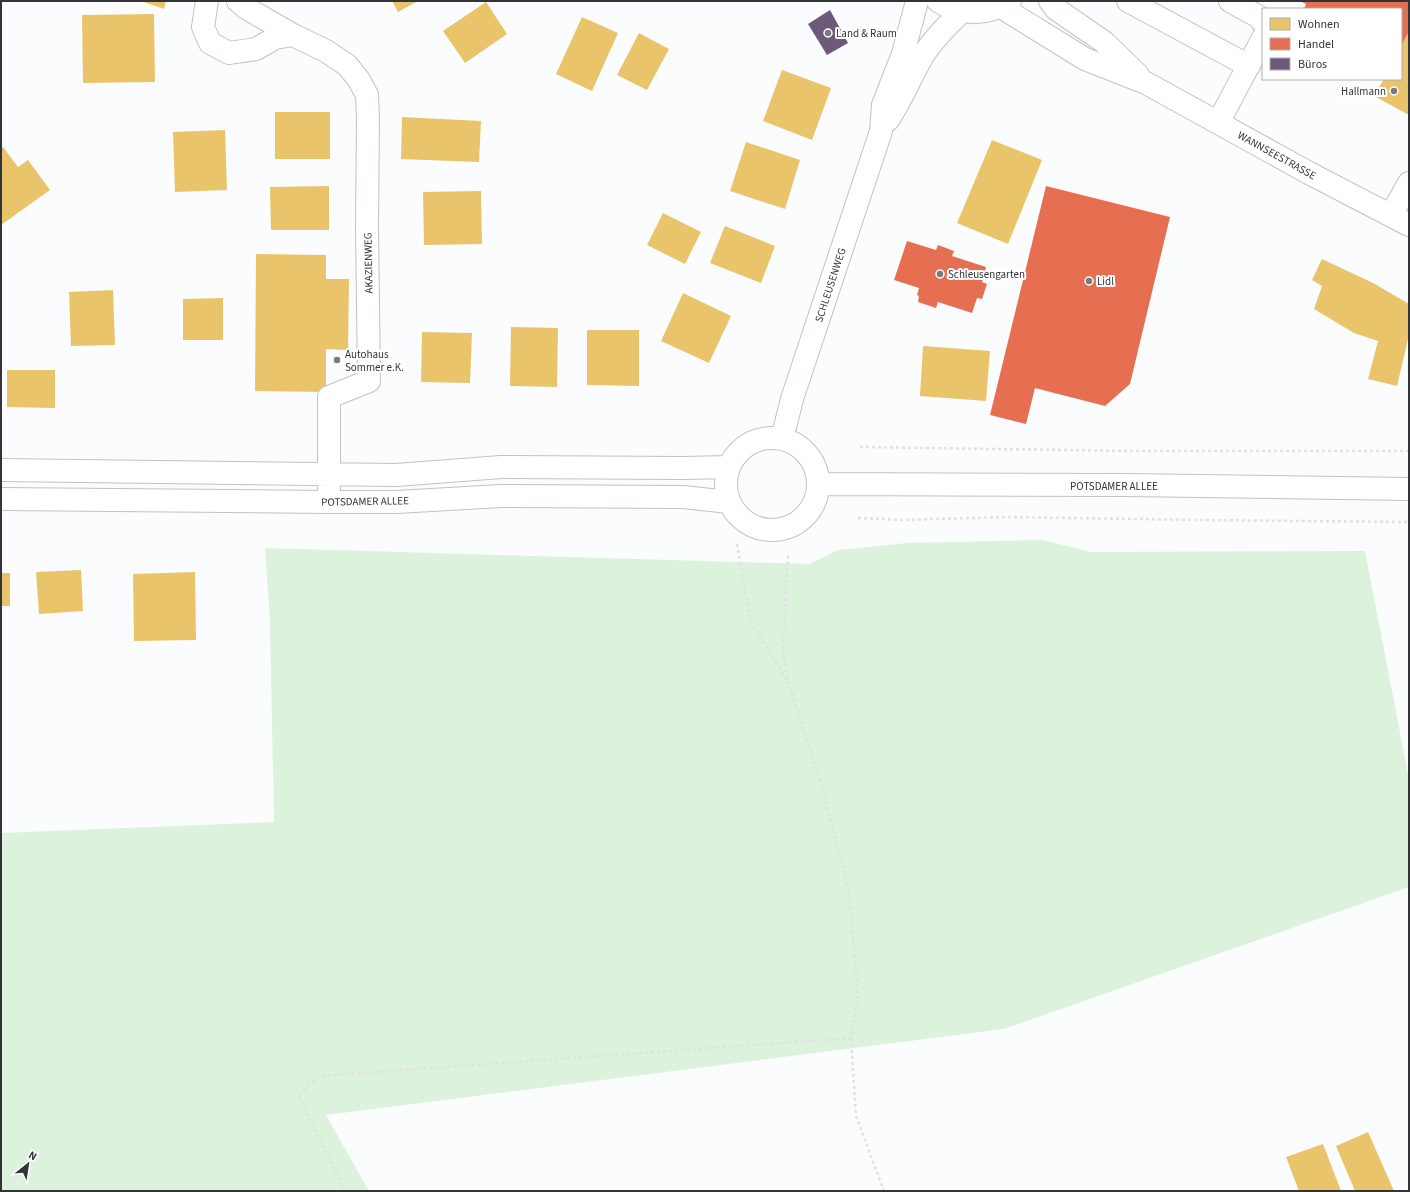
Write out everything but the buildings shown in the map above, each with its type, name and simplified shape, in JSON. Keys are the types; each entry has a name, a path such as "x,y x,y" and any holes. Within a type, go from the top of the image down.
{"street":[{"path":"207,1 203,27 210,43 229,53 256,49 275,38 293,35"},
{"name":"AKAZIENWEG","path":"238,1 246,8 293,35 326,51 347,65 359,80 367,95 369,381 329,397 329,502"},
{"name":"SCHLEUSENWEG","path":"782,439 795,392 881,131 883,105 902,54 917,1"},
{"path":"938,1 961,12 981,13 1006,4"},
{"name":"WANNSEESTRASSE","path":"1050,1 1056,9 1104,42 1146,83"},
{"path":"1128,1 1249,66"},
{"path":"1230,1 1261,18 1262,20"},
{"name":"WANNSEESTRASSE","path":"1006,4 1085,59 1146,83 1309,173 1400,220"},
{"name":"SCHLEUSENWEG","path":"881,131 896,109 925,54 940,33 961,12"},
{"path":"1218,123 1262,40"},
{"path":"1400,220 1409,183"},
{"path":"769,438 782,439 797,445 808,455 816,469 818,484 816,500 808,514 796,524 781,530 765,530 750,525 737,515 729,502 726,490 726,478 729,467 735,456 745,447 756,441 769,438"},
{"path":"1,470 396,475 501,467 729,467"},
{"name":"POTSDAMER ALLEE","path":"818,484 1126,485 1409,489"},
{"name":"POTSDAMER ALLEE","path":"1,499 397,502 501,496 683,497 729,502"}],"path":[{"path":"860,447 1133,451 1409,451"},
{"path":"858,518 902,520 1008,517 1409,522"},
{"path":"737,544 751,622 788,681"},
{"path":"788,553 783,648 788,681 822,786 849,892 858,995 852,1038 856,1116 884,1191"},
{"path":"345,1191 298,1095 319,1076 852,1038"}],"green space":[{"path":"1043,540 1091,552 1365,551 1409,779 1409,887 1004,1029 326,1115 369,1191 1,1191 1,833 274,822 270,622 265,548 809,564 838,550 908,543"}],"place":[{"name":"Land & Raum","path":"828,33"},
{"name":"Hallmann","path":"1394,91"},
{"name":"Schleusengarten","path":"940,274"},
{"name":"Lidl","path":"1089,281"},
{"name":"Autohaus Sommer e.K.","path":"337,360"}]}
